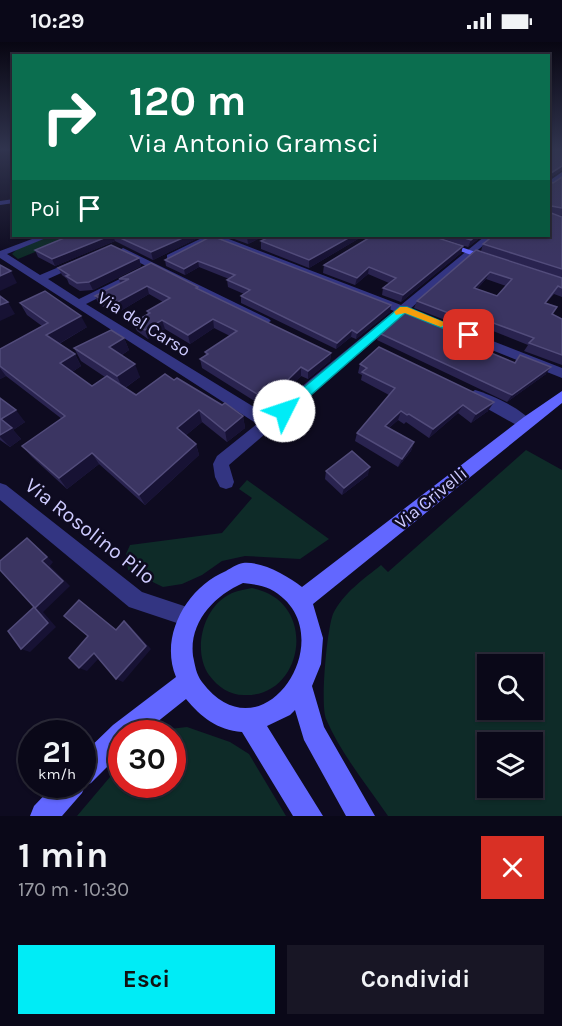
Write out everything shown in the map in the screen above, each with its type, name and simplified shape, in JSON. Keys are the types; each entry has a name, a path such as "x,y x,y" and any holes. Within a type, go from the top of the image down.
{"street":[{"path":"0,254 44,237"},
{"path":"79,303 211,237"},
{"path":"216,237 315,270 562,373"},
{"path":"425,237 502,263"},
{"path":"226,482 221,464 223,461 269,424 339,358 369,345 404,309 489,237"},
{"path":"249,249 264,241"},
{"path":"114,246 272,325"},
{"name":"Via del Carso","path":"0,254 269,424"},
{"path":"40,279 85,259"},
{"path":"466,391 507,411 525,423"},
{"name":"Via Crivelli","path":"301,600 340,572 525,423 562,396"},
{"name":"Via Rosolino Pilo","path":"0,490 136,600 189,617"},
{"path":"243,573 259,573 275,578 289,587 301,600 310,620 313,642 310,665 301,687 287,704 269,715 249,720 230,719 213,711 198,698 188,682 182,649 189,617 199,600 212,587 227,578 243,573"},
{"path":"140,720 188,682"},
{"path":"301,687 313,731 361,816"},
{"path":"249,720 309,816"},
{"path":"96,760 108,748"},
{"path":"44,816 60,798"}],"green space":[{"path":"48,237 72,237 18,259 12,254 17,249"},
{"path":"526,450 562,470 562,816 388,816 347,757 332,732 324,711 327,650 333,614 348,593 381,565 388,572"},
{"path":"247,480 329,539 300,559 245,556 222,561 202,575 182,584 163,587 128,570 126,554 130,545 222,533 252,498 239,489"},
{"path":"252,588 274,596 288,611 295,628 296,648 291,666 280,681 264,692 239,695 224,690 209,675 202,655 202,633 217,604 232,593"},
{"path":"186,727 230,742 249,754 286,816 77,816 92,798 96,798 96,794 108,779 108,798 186,798"}],"building":[{"path":"550,184 562,184 562,208 551,206 551,213 562,217 562,269 483,244 492,237 550,237"},
{"path":"67,237 107,237 52,259 35,250"},
{"path":"118,237 185,237 151,252"},
{"path":"210,237 215,237 391,305 357,333 352,330 337,343 241,296 250,290 227,280 235,275 198,261 184,269 165,260"},
{"path":"269,237 350,237 309,260 261,241"},
{"path":"370,237 435,237 463,246 403,295 383,288 396,278 369,267 357,278 324,265"},
{"path":"111,245 139,258 89,282 77,283 58,268"},
{"path":"476,250 562,278 562,288 558,286 545,303 557,307 552,314 562,319 562,355 529,343 534,338 484,319 480,325 417,301","holes":["490,272 512,279 497,296 474,288"]},
{"path":"151,263 198,287 196,288 331,353 308,371 301,367 267,400 200,359 208,354 205,352 237,331 213,319 188,335 162,320 145,330 133,323 150,313 147,311 170,298 147,286 114,304 95,296 129,279 119,279"},
{"path":"0,265 11,271 0,276"},
{"path":"45,291 81,316 46,335 75,354 60,363 92,386 107,376 136,395 165,374 174,380 177,378 222,405 225,403 243,416 225,431 199,410 177,428 196,444 139,495 92,453 59,478 22,446 65,416 0,366 0,349 48,323 20,303"},
{"path":"0,296 8,302 0,305"},
{"path":"406,311 470,336 465,342 515,363 520,355 551,367 512,395 379,333"},
{"path":"111,330 124,338 109,347 135,364 117,376 74,348"},
{"path":"379,347 494,402 476,414 463,405 433,429 401,411 385,426 414,442 402,459 357,433 395,388 362,372 367,368 360,364"},
{"path":"0,398 16,410 1,419 12,428 0,435"},
{"path":"352,451 370,467 344,488 326,471"},
{"path":"27,538 47,557 42,561 63,581 35,608 48,623 21,649 8,631 34,607 0,570 0,561"},
{"path":"79,600 116,630 124,621 146,646 116,679 94,653 79,668 69,658 88,636 64,616"}],"slow traffic":[{"path":"399,312 404,309 441,323"}],"route":[{"path":"284,411 404,309 469,335"}]}
